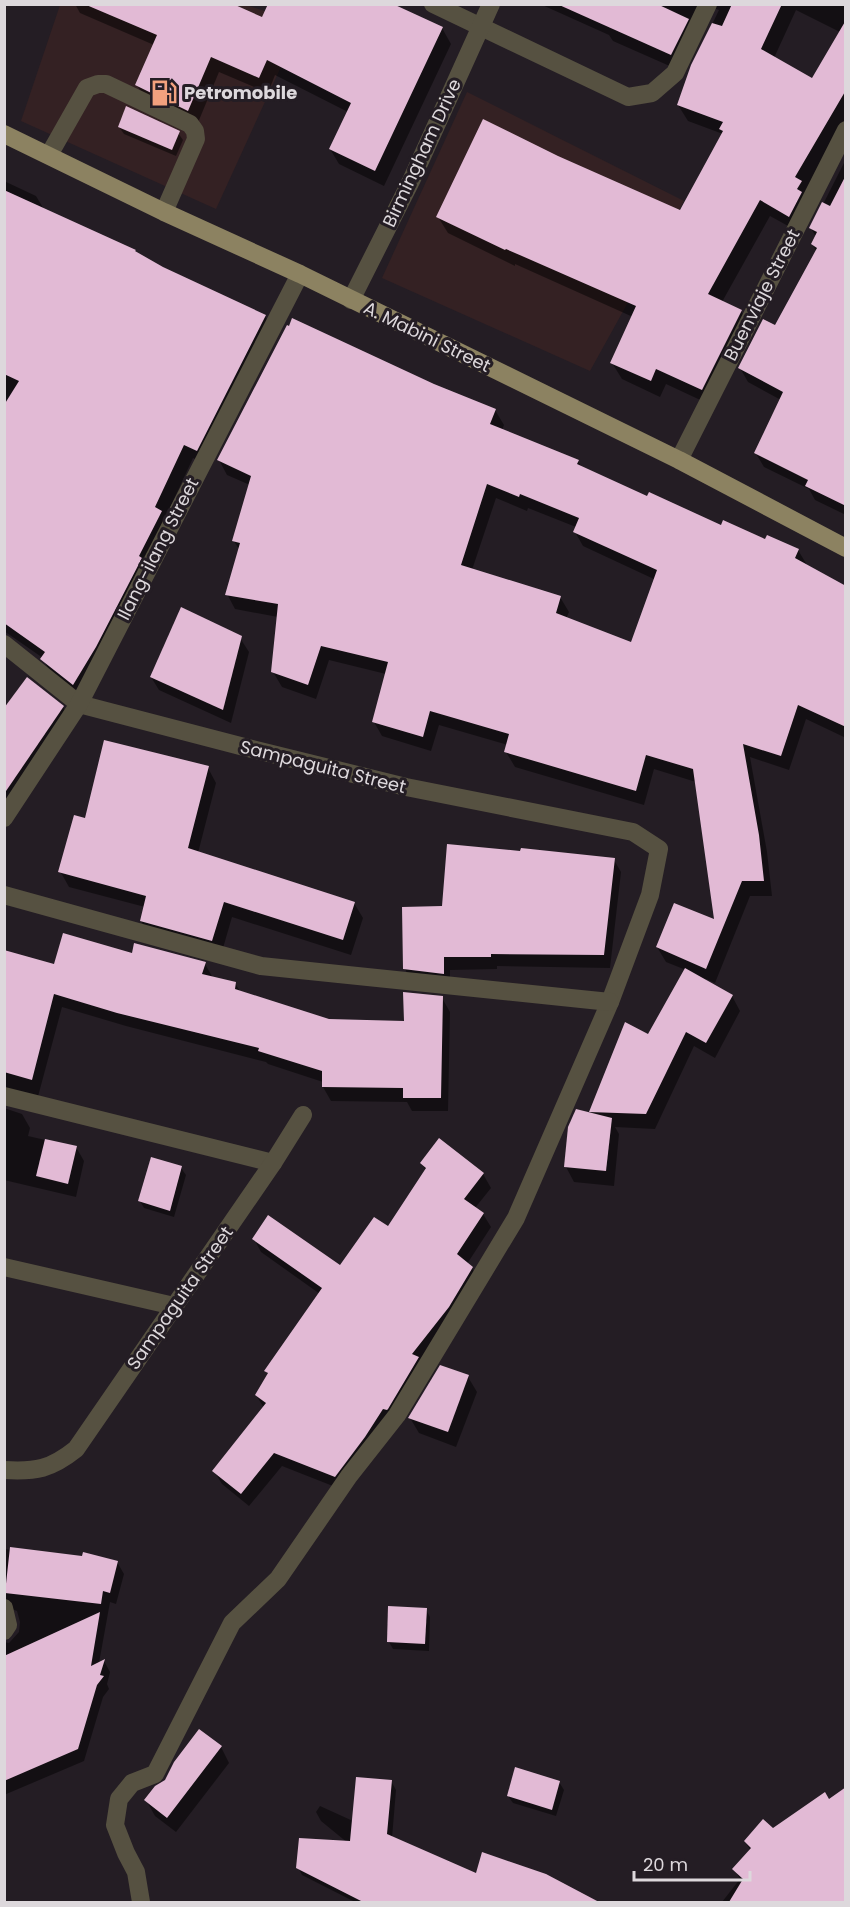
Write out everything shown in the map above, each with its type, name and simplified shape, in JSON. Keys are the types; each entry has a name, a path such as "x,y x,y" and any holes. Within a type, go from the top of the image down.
{"main road":[{"name":"A. Mabini Street","path":"4,134 164,212 300,274 679,460 846,548"}],"street":[{"path":"433,4 628,97 652,93 675,73 708,4"},
{"name":"Birmingham Drive","path":"351,300 411,181 491,4"},
{"path":"49,155 87,88 98,84 106,84 190,124 195,131 196,139 164,212"},
{"name":"Buenviaje Street","path":"679,460 846,130"},
{"name":"Ilang-ilang Street","path":"4,818 79,704 300,274"},
{"name":"Sampaguita Street","path":"4,644 79,704 406,787 633,832 659,849 650,895 609,1002"},
{"path":"4,895 261,966 609,1002 516,1218 398,1415 349,1476 278,1579 232,1623 155,1774 132,1783 119,1799 115,1826 136,1872 141,1902"},
{"path":"4,1096 273,1163"},
{"name":"Sampaguita Street","path":"4,1470 23,1471 44,1468 60,1461 76,1449 273,1163 303,1115"},
{"path":"4,1267 174,1306"},
{"path":"4,1608 8,1625 4,1631"}],"shaded area":[{"path":"60,5 246,5 301,23 216,209 21,121"},
{"path":"467,92 684,201 590,371 382,278"}],"building":[{"path":"84,4 233,4 262,17 268,4 393,4 443,27 375,171 329,149 351,103 267,60 259,78 211,57 188,111 135,85 157,35"},
{"path":"557,4 657,4 689,19 671,55"},
{"path":"732,4 782,4 761,49 812,78 846,20 846,90 795,177 802,181 797,189 802,192 789,217 760,200 708,294 742,310 702,390 656,369 651,381 610,363 636,306 505,250 436,217 483,119 558,156 680,210 723,131 719,129 723,122 677,105 691,65 712,23 722,26"},
{"path":"126,106 180,131 172,150 118,127"},
{"path":"846,175 846,506 805,486 808,480 754,453 783,392 738,368 763,319 775,325 817,248 811,244 817,232 809,228 822,202 830,206"},
{"path":"4,190 136,250 163,267 266,315 197,451 184,445 155,507 162,511 139,556 142,558 96,647 73,685 40,659 45,652 4,623 4,405 19,381 4,374"},
{"path":"292,318 434,384 496,409 490,424 579,460 577,464 647,496 649,492 721,525 723,520 765,539 767,535 799,549 795,558 846,586 846,727 798,705 781,756 743,744 759,835 764,881 742,881 706,969 656,947 674,903 714,919 693,769 646,755 636,791 504,752 509,734 430,711 423,737 372,722 388,662 321,646 308,685 271,672 278,604 225,595 240,543 232,541 251,476 217,460 287,325 289,326","holes":["487,484 519,497 520,494 579,518 573,532 657,570 631,642 556,613 561,596 461,565"]},
{"path":"181,607 242,636 223,710 150,677"},
{"path":"27,677 64,706 4,794 4,708"},
{"path":"104,740 209,766 188,848 355,902 343,940 224,902 212,941 140,921 146,896 58,872 74,815 85,818"},
{"path":"447,844 520,851 521,848 615,858 604,955 491,954 491,957 444,957 444,974 403,969 402,907 442,906"},
{"path":"63,933 132,953 134,943 206,962 202,974 236,982 235,989 329,1019 404,1021 403,992 443,996 441,1098 403,1098 403,1088 322,1087 322,1071 258,1051 259,1048 117,1013 54,994 32,1080 4,1072 4,950 54,964"},
{"path":"685,968 733,995 706,1043 686,1032 646,1114 589,1112 625,1022 648,1034"},
{"path":"576,1109 612,1118 606,1171 564,1167 568,1127"},
{"path":"439,1138 484,1173 464,1199 484,1213 457,1254 473,1267 449,1307 412,1354 419,1357 388,1409 383,1409 335,1477 274,1453 241,1494 212,1471 266,1403 255,1395 268,1373 264,1371 322,1288 252,1239 268,1215 340,1265 374,1217 388,1226 426,1168 420,1163"},
{"path":"45,1139 77,1146 68,1184 36,1176"},
{"path":"151,1157 182,1166 170,1211 138,1201"},
{"path":"440,1365 469,1375 448,1432 408,1418"},
{"path":"10,1547 82,1556 83,1552 118,1561 110,1593 103,1591 101,1604 5,1593"},
{"path":"388,1606 427,1608 425,1644 387,1642"},
{"path":"100,1612 91,1666 105,1659 100,1675 104,1676 97,1685 78,1749 4,1781 4,1656"},
{"path":"199,1729 222,1746 167,1818 144,1800 155,1786 165,1780 174,1762"},
{"path":"515,1767 560,1781 552,1810 507,1796"},
{"path":"356,1777 392,1780 387,1834 476,1873 482,1852 546,1874 599,1902 363,1902 296,1868 299,1838 350,1841"},
{"path":"846,1787 846,1902 729,1902 743,1879 732,1869 751,1848 744,1841 763,1819 773,1828 825,1792 829,1799"}],"place":[{"name":"Petromobile","path":"164,93"}]}
